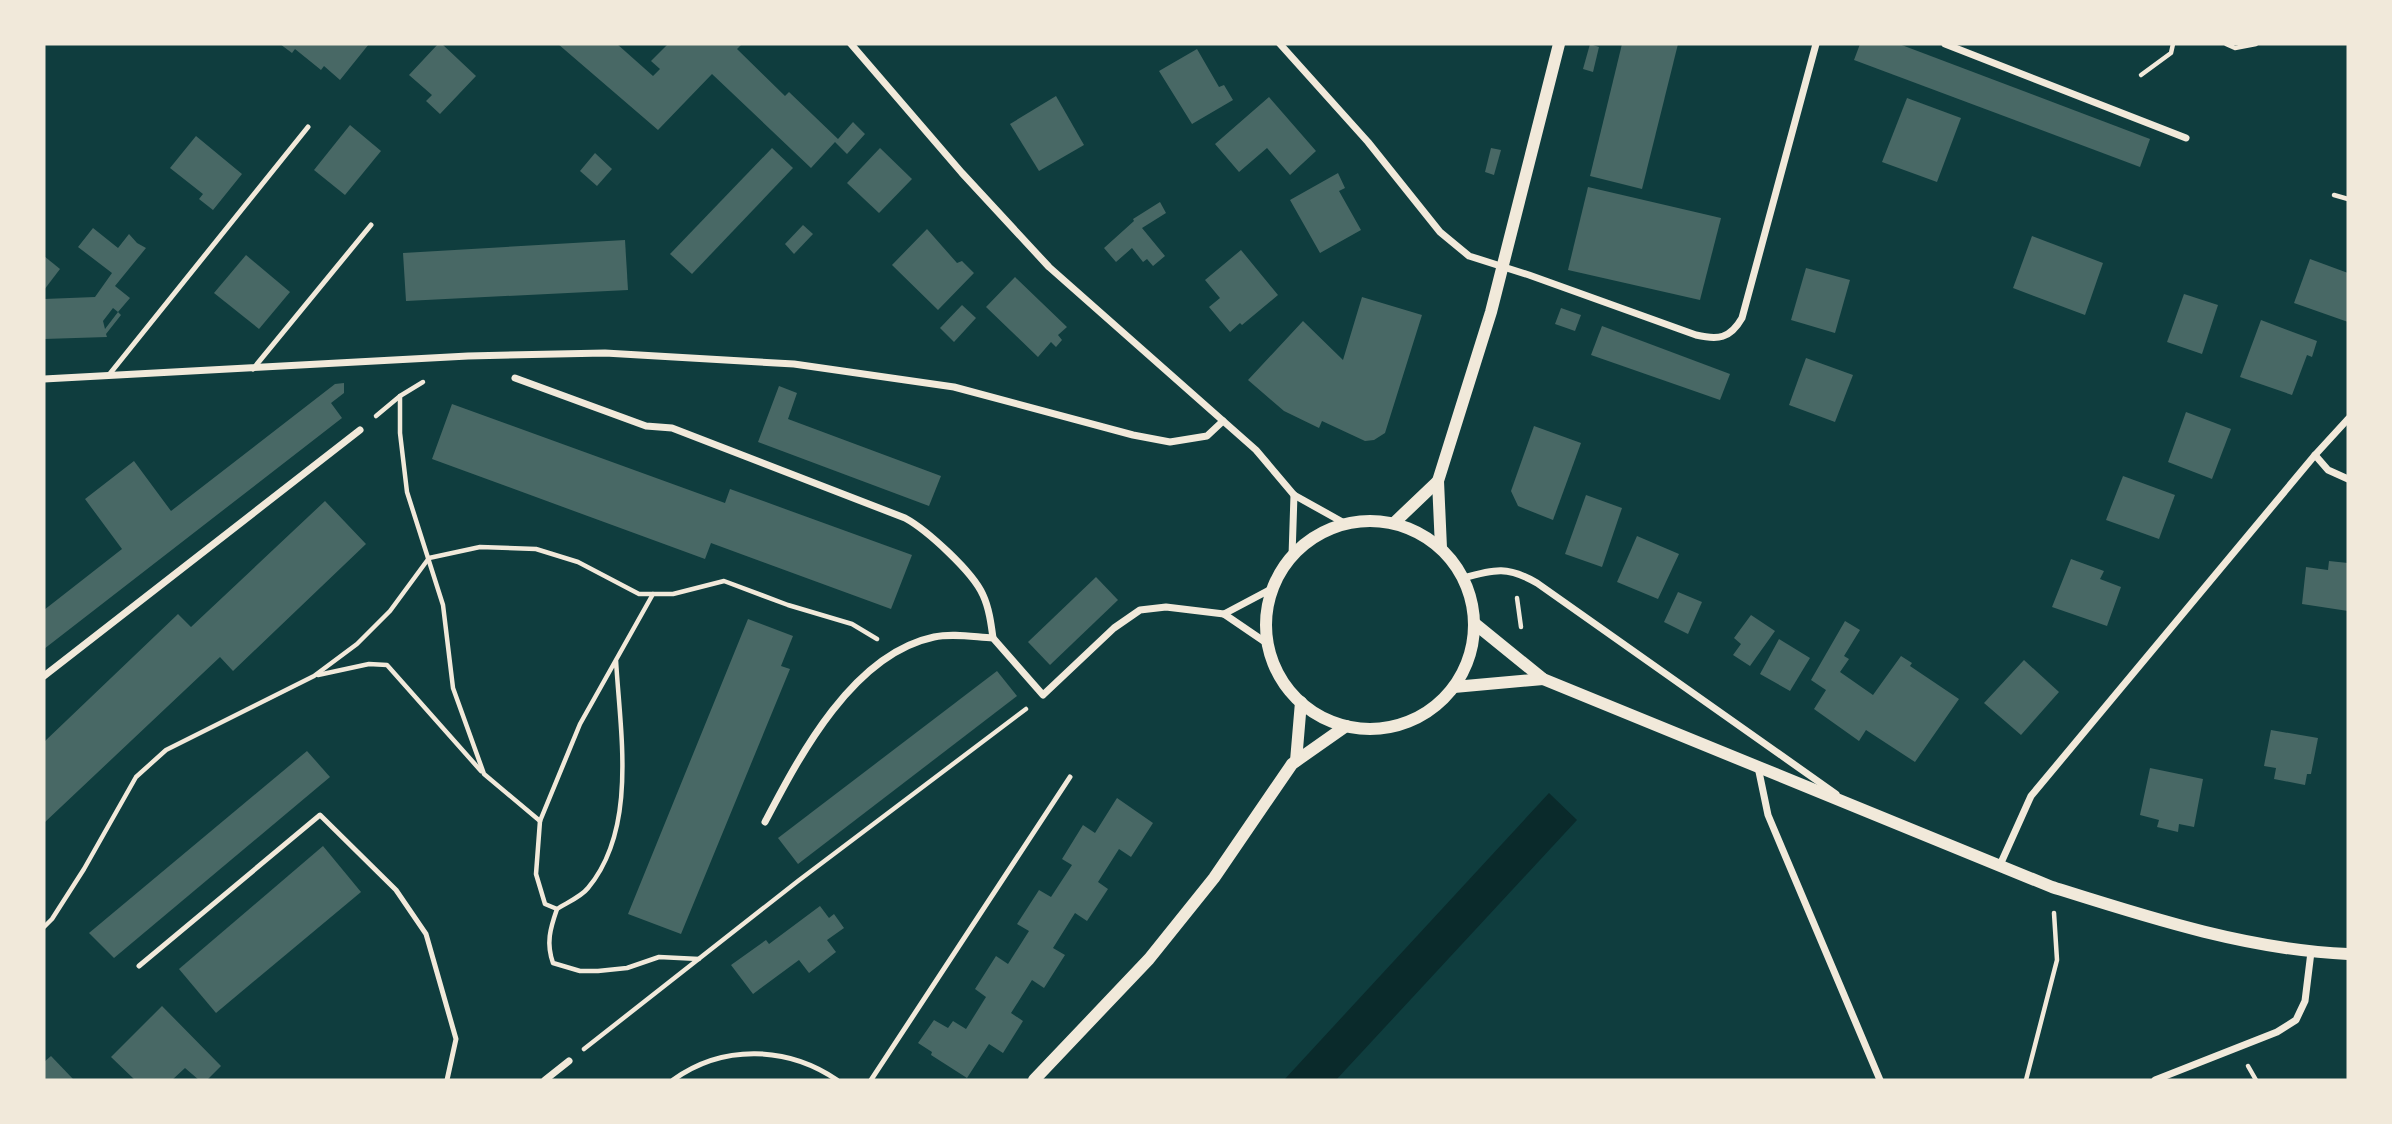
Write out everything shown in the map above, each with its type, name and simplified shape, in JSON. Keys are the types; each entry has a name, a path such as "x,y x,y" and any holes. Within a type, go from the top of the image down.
{"street":[{"path":"850,44 962,173 1049,267 1256,450 1294,495 1346,524"},
{"path":"1280,44 1368,142 1440,232 1469,256 1710,338 1724,337 1736,330 1742,318 1816,44"},
{"path":"1441,548 1438,481 1503,267 1559,44"},
{"path":"1945,44 2186,138"},
{"path":"44,379 468,356 605,353 794,364 954,387 1133,435 1170,442 1207,436 1223,421"},
{"path":"515,379 646,426 672,428 905,518 927,533 978,586 989,610 993,638 1043,695 1114,628 1140,610 1166,607 1224,614 1268,644"},
{"path":"2000,865 2031,796 2348,419"},
{"path":"44,676 360,430"},
{"path":"2315,455 2328,470 2348,479"},
{"path":"1394,523 1438,481"},
{"path":"1292,555 1294,495"},
{"path":"1370,521 1394,523 1427,537 1453,562 1472,600 1472,646 1466,667 1454,687 1433,708 1406,722 1376,729 1346,726 1314,712 1301,702 1280,676 1268,644 1266,625 1273,587 1292,555 1317,535 1346,524 1370,521"},
{"path":"1463,578 1501,569 1519,572 1850,804"},
{"path":"1224,614 1273,587"},
{"path":"1474,624 1543,679 2052,887 2220,935 2311,953 2348,954"},
{"path":"765,822 799,758 832,712 870,671 894,652 916,641 937,636 993,638"},
{"path":"1454,687 1543,679"},
{"path":"1296,761 1301,702"},
{"path":"1034,1080 1157,949 1214,878 1296,761 1346,726"},
{"path":"1758,767 1768,816 1880,1080"},
{"path":"2155,1080 2277,1032 2296,1020 2305,1001 2311,953"},
{"path":"545,1080 569,1061"}],"lane":[{"path":"108,376 308,127"},
{"path":"253,369 371,225"},
{"path":"871,1080 1069,777"},
{"path":"139,966 320,815 396,890 426,934 456,1039 447,1080"},
{"path":"673,1080 707,1061 738,1053 773,1055 809,1064 837,1080"}],"path":[{"path":"2141,75 2171,53 2174,44"},
{"path":"2226,44 2235,48 2256,44"},
{"path":"2334,195 2348,199"},
{"path":"360,430 400,396 431,380"},
{"path":"400,396 400,433 407,492 443,604 453,688 484,774"},
{"path":"44,928 85,869 136,777 166,750 314,676 357,645 390,611 429,558 480,547 536,549 578,562 639,594 673,594 724,581 788,605 852,624 876,637 894,652"},
{"path":"1519,572 1517,605 1522,637 1519,659"},
{"path":"557,909 545,904 536,874 540,821 580,724 654,594"},
{"path":"616,660 622,772 619,821 609,856 587,890 557,909 548,935 548,950 553,963 598,971 627,968 659,957 699,959"},
{"path":"314,676 369,664 387,665 484,774 540,821"},
{"path":"569,1061 1043,695"},
{"path":"2026,1080 2057,960 2052,887"}],"water":[{"path":"1549,793 1577,820 1336,1080 1284,1080"}],"building":[{"path":"280,44 369,44 340,80 324,66 321,70 295,49 292,53"},
{"path":"438,44 442,44 476,76 440,114 426,101 432,95 409,75"},
{"path":"558,44 617,44 653,76 660,69 651,61 668,44 742,44 737,49 785,96 789,92 838,139 853,122 865,134 847,154 835,142 811,168 712,74 658,130"},
{"path":"1590,44 1599,47 1593,72 1583,69"},
{"path":"1622,44 1678,44 1642,189 1590,176"},
{"path":"1860,44 1899,44 2150,139 2140,167 1854,60"},
{"path":"1197,49 1219,87 1224,85 1233,100 1192,124 1159,71"},
{"path":"1056,96 1084,145 1039,171 1010,124"},
{"path":"1269,97 1316,151 1290,175 1267,148 1239,172 1215,144"},
{"path":"1907,98 1961,118 1937,182 1882,162"},
{"path":"350,125 381,151 345,195 314,170"},
{"path":"196,136 242,174 213,210 199,199 203,194 170,168"},
{"path":"772,148 793,168 692,274 670,254"},
{"path":"880,148 912,179 879,213 847,183"},
{"path":"1491,148 1501,150 1494,175 1485,172"},
{"path":"595,153 612,169 597,186 580,171"},
{"path":"1338,173 1345,188 1339,191 1361,230 1320,253 1290,200"},
{"path":"1588,187 1721,218 1700,300 1568,270"},
{"path":"1160,202 1166,213 1142,228 1165,256 1153,266 1147,259 1143,262 1132,248 1116,262 1104,248 1134,221 1133,219"},
{"path":"803,225 813,234 794,254 785,244"},
{"path":"93,228 118,248 129,234 146,248 115,286 130,298 118,312 121,315 106,334 107,337 44,339 44,299 95,297 112,273 78,247","holes":["113,308 118,312 105,329 103,321"]},
{"path":"927,229 957,263 962,261 974,273 938,310 892,265"},
{"path":"2032,236 2103,263 2085,315 2013,288"},
{"path":"625,240 628,290 406,301 403,253"},
{"path":"1241,250 1278,295 1230,332 1209,307 1220,298 1205,280"},
{"path":"246,255 290,292 259,329 214,293"},
{"path":"44,256 60,269 44,290"},
{"path":"2310,259 2348,273 2348,322 2294,303"},
{"path":"1806,268 1850,280 1835,333 1791,320"},
{"path":"1015,277 1067,327 1058,335 1062,340 1056,347 1051,342 1038,357 986,307"},
{"path":"2184,294 2218,305 2202,354 2167,342"},
{"path":"1362,297 1422,315 1385,433 1374,440 1365,441 1322,421 1319,428 1284,411 1248,380 1303,321 1343,360"},
{"path":"962,305 976,318 954,342 940,328"},
{"path":"1561,308 1581,315 1575,331 1555,324"},
{"path":"2261,320 2317,341 2312,357 2307,355 2292,395 2240,377"},
{"path":"1602,326 1730,374 1720,400 1591,355"},
{"path":"1806,358 1853,375 1835,422 1789,405"},
{"path":"344,383 344,393 331,403 342,418 44,649 44,610 122,549 85,499 134,461 171,511 335,384"},
{"path":"779,386 797,393 788,419 941,476 929,506 758,442"},
{"path":"452,404 725,503 730,489 912,555 891,609 711,543 705,559 432,459"},
{"path":"2186,412 2231,429 2212,479 2168,462"},
{"path":"1534,426 1581,443 1553,520 1518,506 1511,491"},
{"path":"2123,476 2175,495 2159,539 2106,520"},
{"path":"1586,495 1622,508 1602,567 1565,554"},
{"path":"325,501 366,544 233,671 220,657 44,823 44,742 178,614 191,627"},
{"path":"1637,536 1679,554 1658,599 1617,582"},
{"path":"2071,559 2104,571 2100,579 2121,587 2107,626 2052,607"},
{"path":"2329,561 2348,563 2348,611 2302,604 2306,567 2328,570"},
{"path":"1096,577 1118,600 1050,665 1028,642"},
{"path":"1678,592 1702,602 1688,634 1664,622"},
{"path":"1751,615 1775,631 1750,666 1733,655 1741,644 1734,638"},
{"path":"748,619 793,636 781,666 790,669 681,934 628,914"},
{"path":"1845,621 1860,630 1844,656 1849,659 1840,672 1873,695 1901,656 1912,663 1910,666 1959,699 1915,762 1866,730 1859,741 1814,709 1826,690 1811,680"},
{"path":"1779,639 1810,658 1790,691 1760,674"},
{"path":"2024,660 2059,692 2021,735 1984,703"},
{"path":"997,671 1017,696 798,864 778,838"},
{"path":"2271,730 2318,738 2311,774 2307,774 2305,785 2274,779 2276,768 2264,766"},
{"path":"307,751 330,777 114,958 89,933"},
{"path":"2150,768 2203,779 2194,827 2179,824 2178,832 2157,827 2159,820 2140,815"},
{"path":"1117,798 1153,823 1131,857 1119,849 1098,882 1108,889 1087,921 1075,913 1053,948 1065,955 1044,988 1032,980 1011,1013 1023,1021 1003,1053 989,1044 967,1078 931,1055 932,1052 918,1043 934,1020 948,1028 953,1021 966,1029 986,997 975,989 996,956 1008,964 1029,931 1017,924 1039,890 1051,897 1072,865 1062,859 1083,825 1095,833"},
{"path":"323,846 361,892 216,1013 179,969"},
{"path":"820,906 829,918 834,914 844,928 827,940 836,952 809,973 799,960 753,994 731,965 766,940 769,944"},
{"path":"162,1006 221,1066 207,1080 199,1080 185,1068 172,1080 135,1080 111,1057"},
{"path":"51,1056 74,1080 44,1080 44,1062"}]}
